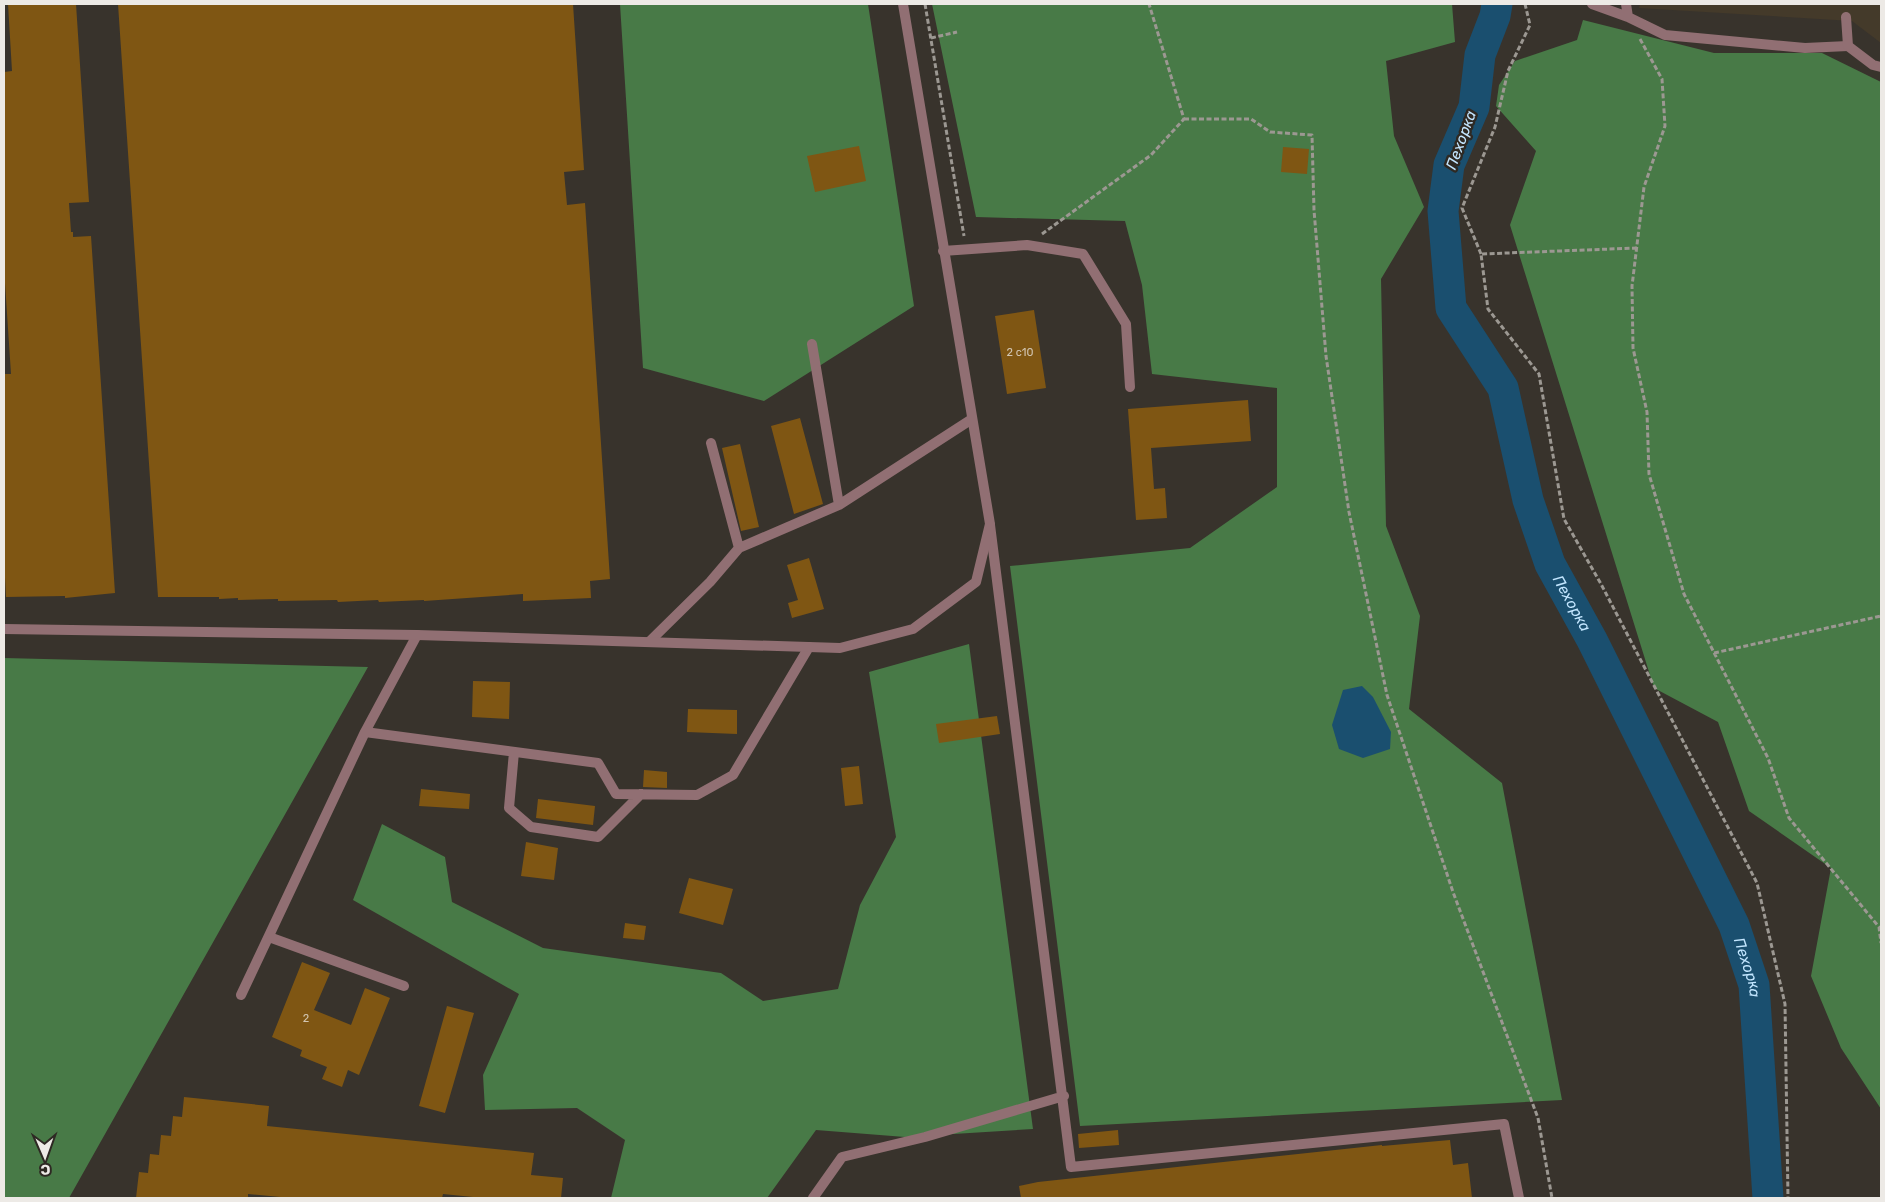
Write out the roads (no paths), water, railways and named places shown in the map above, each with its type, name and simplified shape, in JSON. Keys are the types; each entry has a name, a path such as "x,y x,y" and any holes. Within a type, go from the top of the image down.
{"street":[{"path":"903,4 990,524 1064,1096 1071,1167 1504,1124 1519,1198"},
{"path":"1592,4 1628,17 1665,35 1805,48 1848,46 1873,65 1881,67"},
{"path":"1626,4 1628,17"},
{"path":"1846,17 1848,46"},
{"path":"943,251 1027,244 1083,254 1126,324 1130,387"},
{"path":"812,344 840,505"},
{"path":"649,642 710,582 738,548 840,505 972,419"},
{"path":"711,443 738,548"},
{"path":"4,630 417,635 840,648 913,629 976,582 990,524"},
{"path":"241,996 364,732 417,635"},
{"path":"364,732 598,763 616,794 697,795 733,775 809,647"},
{"path":"514,752 509,808 531,827 598,837 641,794"},
{"path":"268,937 404,986"},
{"path":"813,1198 842,1157 925,1137 1064,1096"}],"water":[{"path":"1362,686 1373,697 1391,732 1390,749 1363,758 1339,749 1332,725 1343,690"}],"waterway":[{"name":"Пехорка","path":"1497,4 1495,16 1480,55 1474,107 1449,165 1443,211 1451,308 1503,388 1528,500 1550,564 1592,640 1734,925 1754,985 1768,1198"}]}
